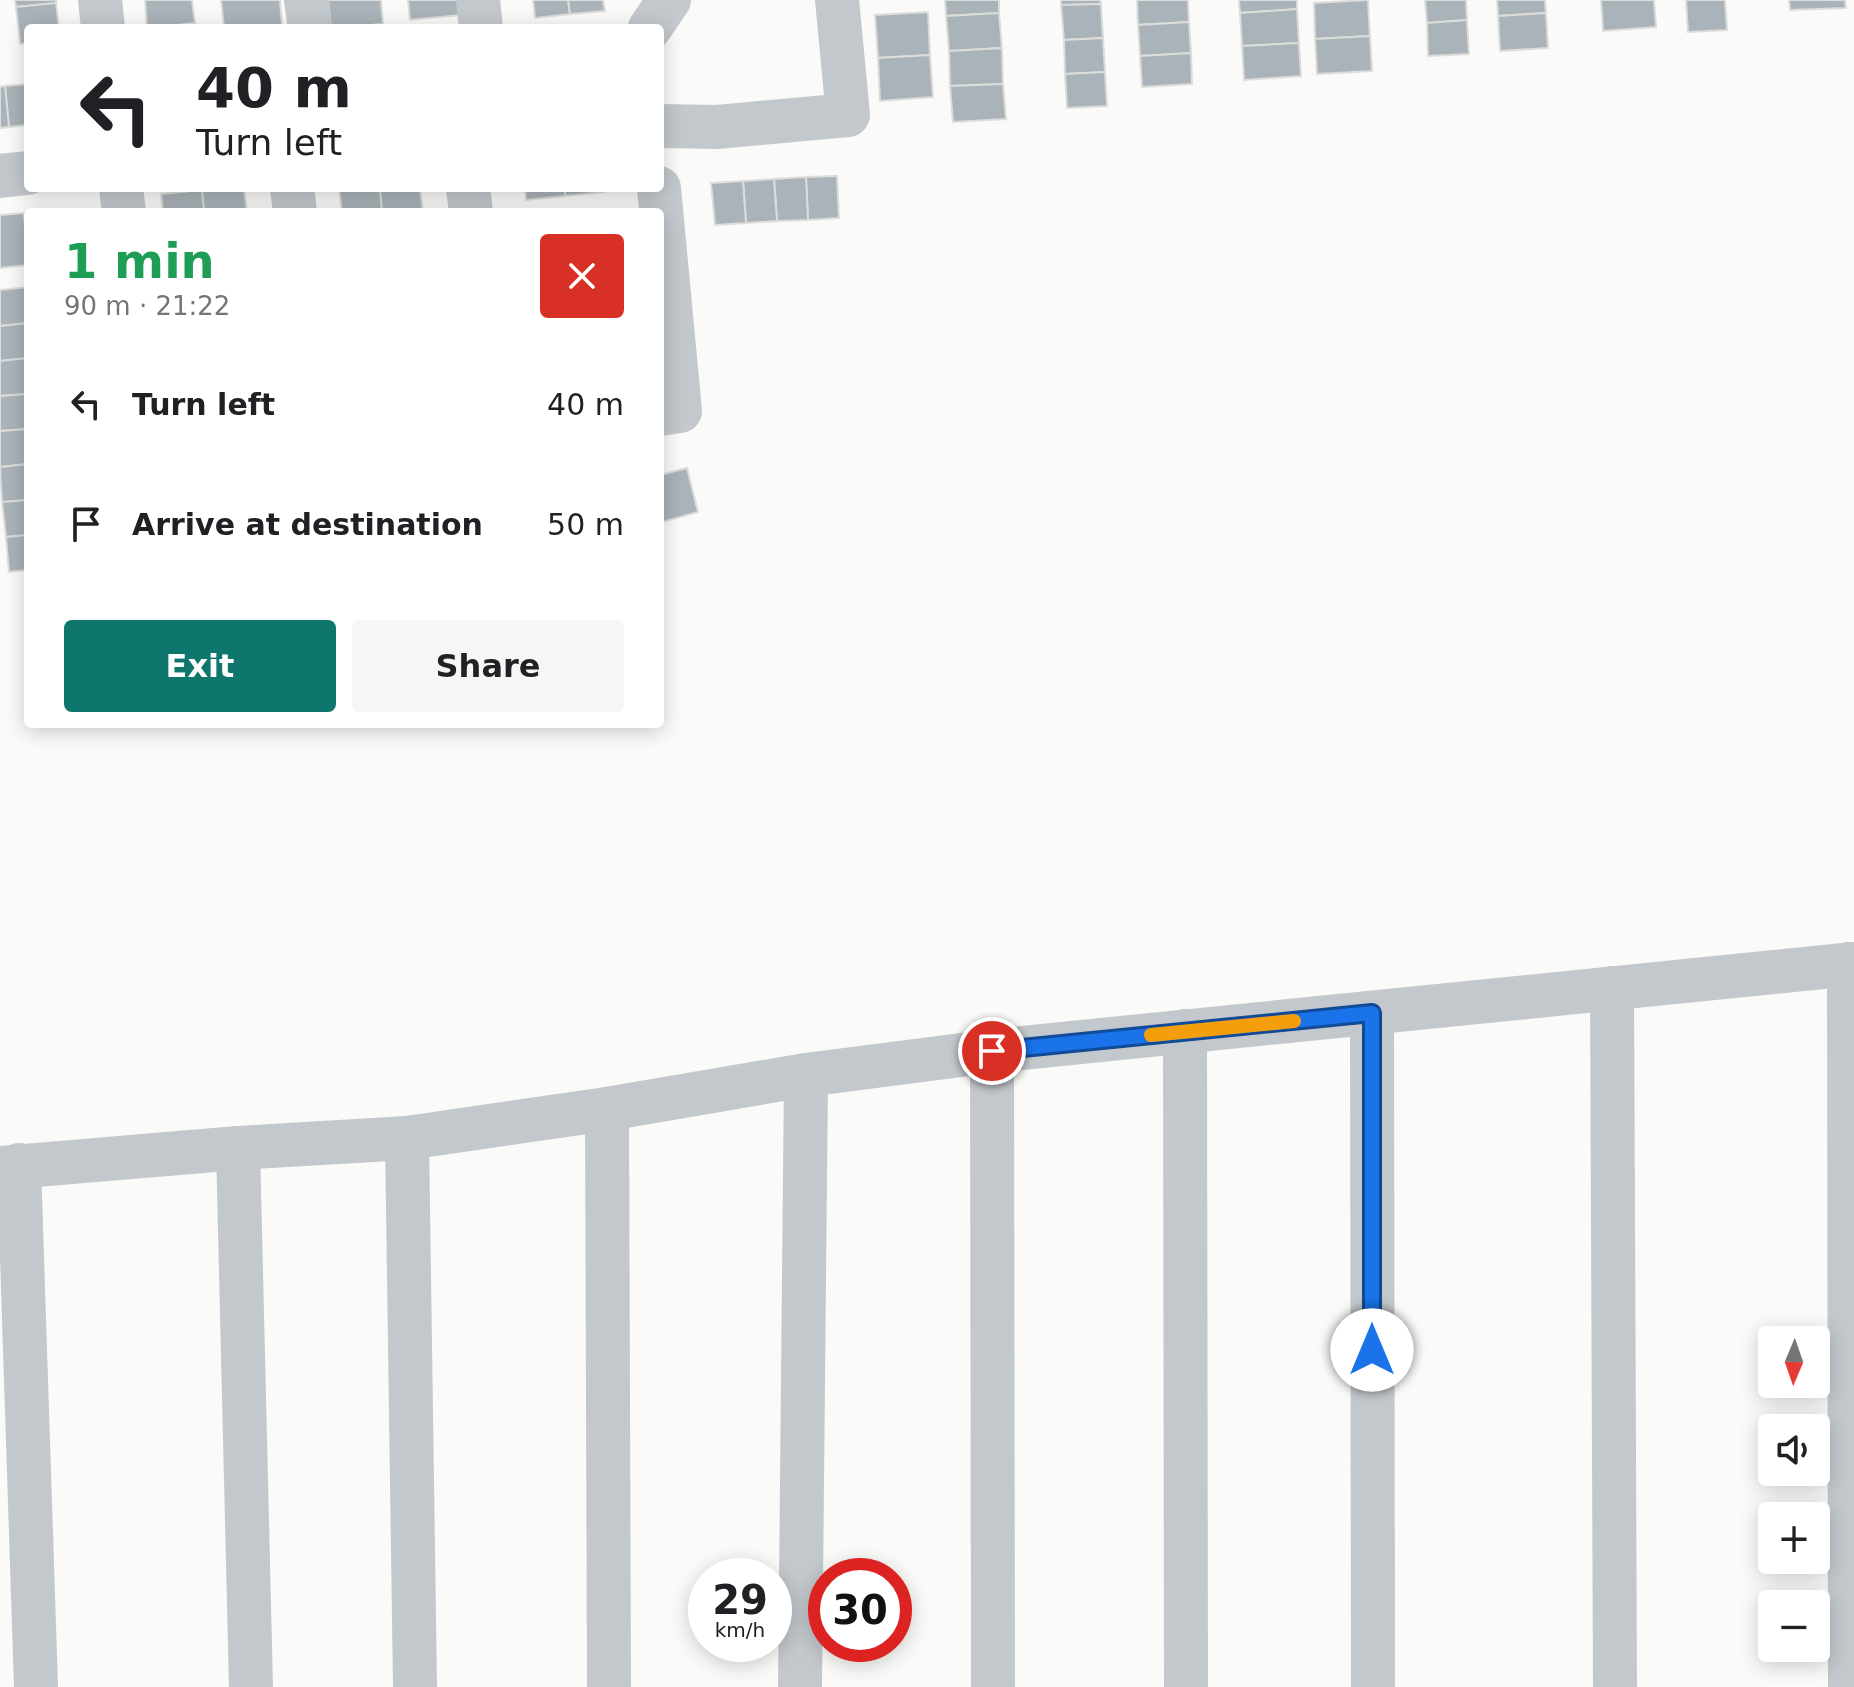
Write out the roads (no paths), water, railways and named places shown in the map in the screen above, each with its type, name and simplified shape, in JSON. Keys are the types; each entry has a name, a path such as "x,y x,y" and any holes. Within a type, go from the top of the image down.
{"street":[{"path":"100,0 103,24"},
{"path":"306,0 309,24"},
{"path":"478,0 481,24"},
{"path":"664,126 717,127 848,115 837,0"},
{"path":"0,176 24,173"},
{"path":"664,241 680,411 664,413"},
{"path":"36,1687 10,1167 407,1138 607,1109 806,1075 992,1051 1852,964 1850,1687"},
{"path":"1612,988 1615,1687"},
{"path":"1372,1013 1373,1687"},
{"path":"1185,1031 1186,1687"},
{"path":"992,1051 993,1687"},
{"path":"800,1687 806,1075"},
{"path":"607,1109 609,1687"},
{"path":"407,1138 415,1687"},
{"path":"238,1148 251,1687"}]}
